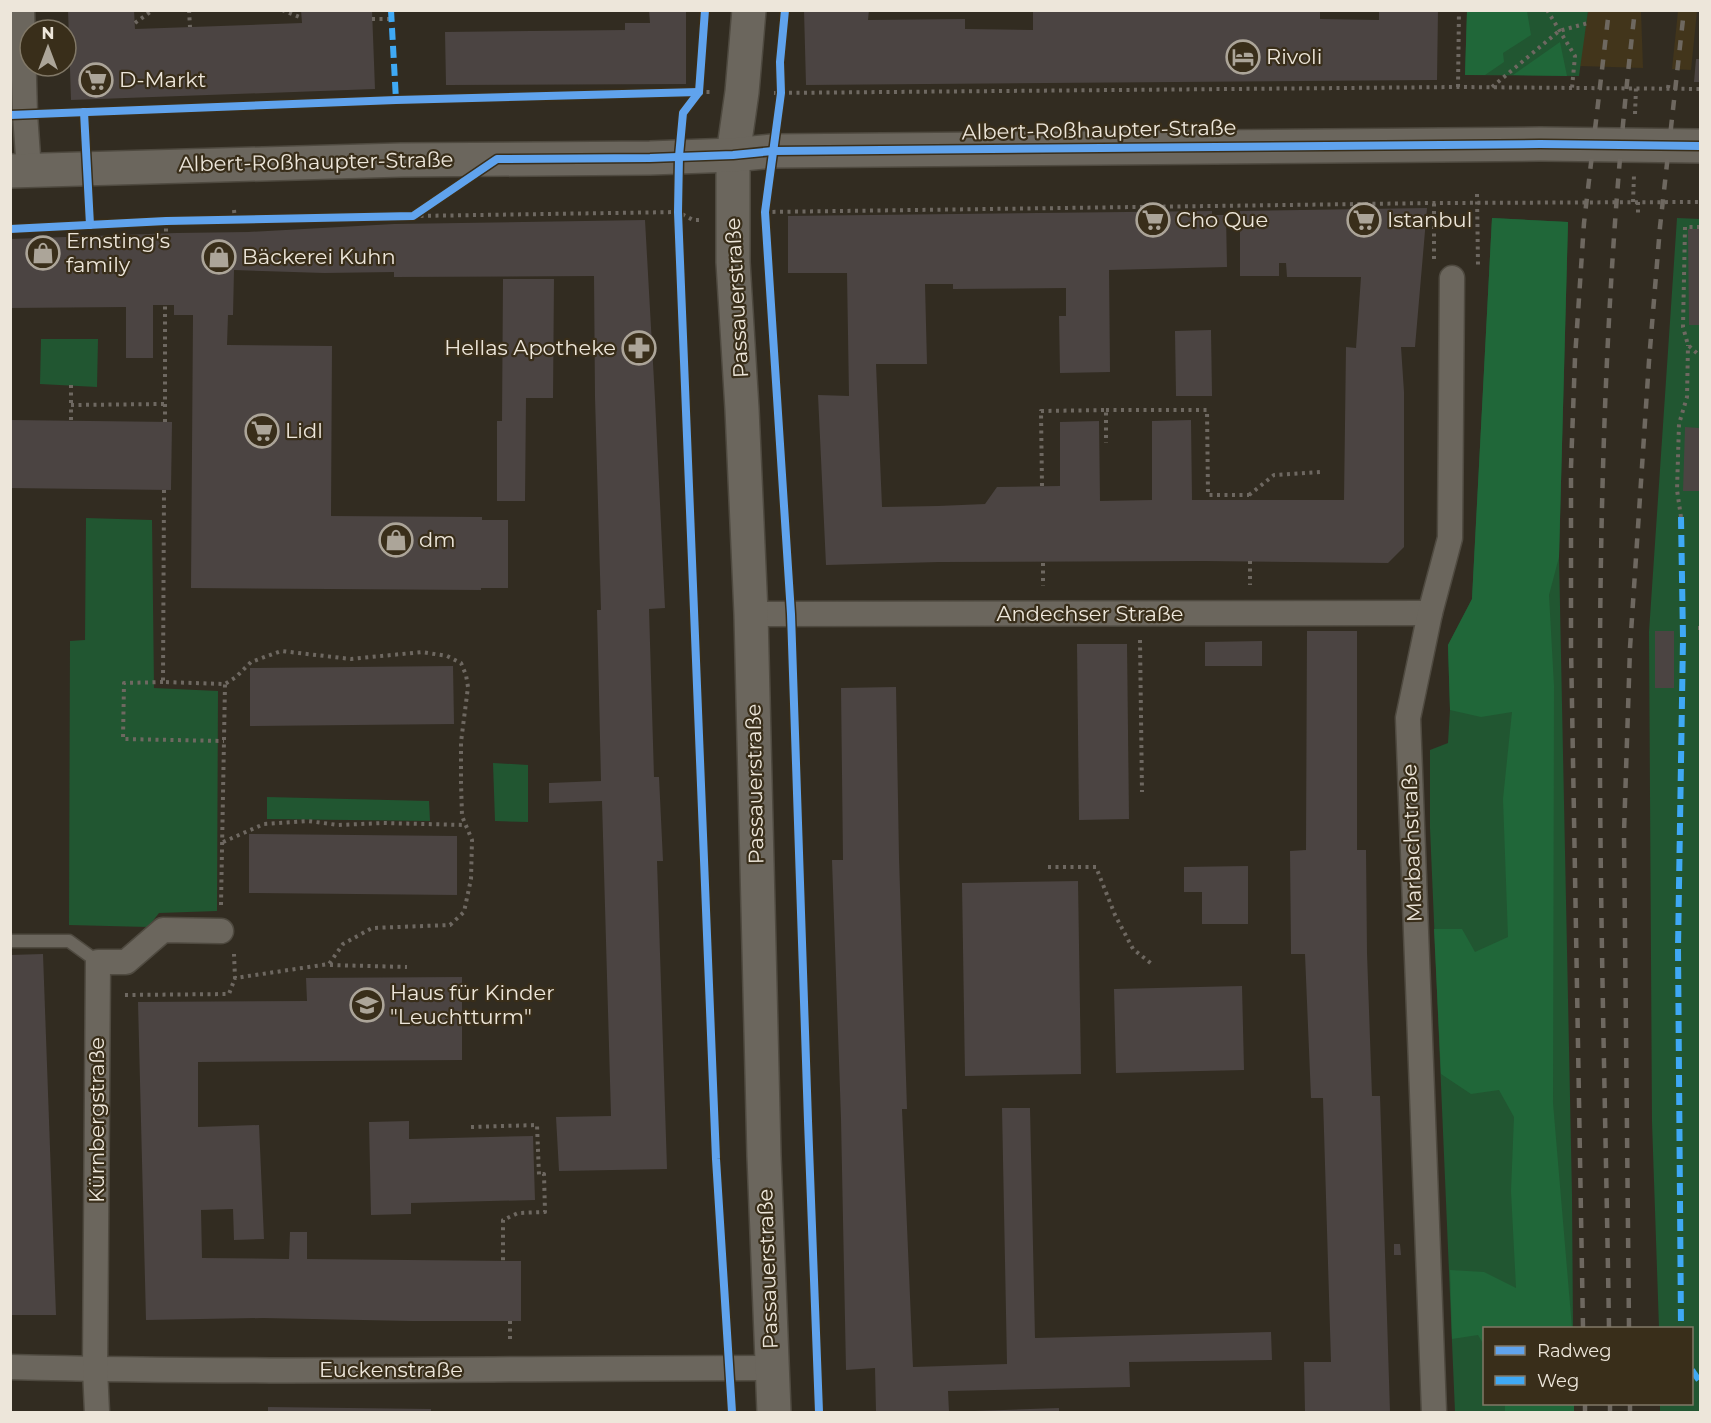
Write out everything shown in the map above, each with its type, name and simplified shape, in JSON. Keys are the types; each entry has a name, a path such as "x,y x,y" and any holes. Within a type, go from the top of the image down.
{"main road":[{"name":"Passauerstraße","path":"749,10 742,92 733,155 733,262 751,614 764,1156 774,1413"},
{"name":"Albert-Roßhaupter-Straße","path":"20,170 401,160 650,158 773,151 1540,144 1701,146"}],"street":[{"path":"20,170 25,114 22,10"},
{"name":"Marbachstraße","path":"1434,1413 1408,718 1430,613 1450,538 1452,278"},
{"name":"Andechser Straße","path":"751,614 1430,613"},
{"path":"98,962 126,962 163,930 221,932"},
{"name":"Kürnbergstraße","path":"97,1413 95,1369 98,962"},
{"name":"Euckenstraße","path":"10,1367 361,1370 772,1368"}],"lane":[{"path":"10,941 69,941 98,962"}],"path":[{"path":"135,23 153,10"},
{"path":"189,10 190,27"},
{"path":"282,10 302,18"},
{"path":"1458,87 1459,10"},
{"path":"1546,10 1575,56 1572,88"},
{"path":"372,19 391,19"},
{"path":"1491,87 1559,31 1588,23"},
{"path":"1668,88 1669,81"},
{"path":"699,92 704,102"},
{"path":"1638,202 1638,215"},
{"path":"759,213 1434,203 1701,202"},
{"path":"1434,203 1434,252"},
{"path":"234,210 235,220"},
{"path":"414,216 423,210"},
{"path":"414,216 678,212"},
{"path":"166,221 166,233"},
{"path":"1681,517 1677,490 1679,424 1687,397 1688,345 1683,327 1684,227 1701,227"},
{"path":"165,305 165,422"},
{"path":"1688,345 1701,356"},
{"path":"71,385 71,420"},
{"path":"71,405 165,404"},
{"path":"1106,410 1106,443"},
{"path":"1042,486 1041,411 1207,410 1208,495 1249,497 1274,475 1320,472"},
{"path":"163,682 164,490"},
{"path":"1139,614 1142,792"},
{"path":"224,741 123,739 124,683 225,684 236,677 250,662 281,651 351,659 422,652 447,656 460,663 466,675 468,687 461,742 462,816 472,840 471,879 464,912 450,925 372,928 343,944 329,964"},
{"path":"98,995 229,994 235,978 233,939 221,932 225,684"},
{"path":"223,842 264,825 308,821 338,825 466,825"},
{"path":"1048,867 1096,867 1115,915 1133,949 1153,965"},
{"path":"235,978 329,964 407,967"},
{"path":"471,1127 537,1125 539,1175 544,1174 545,1212 518,1213 503,1220 503,1261"},
{"path":"510,1322 510,1350"}],"shaded area":[{"path":"1588,11 1641,11 1643,68 1579,66"},
{"path":"1678,11 1697,11 1691,70 1672,69"}],"green space":[{"path":"1467,11 1588,11 1579,76 1465,75"},
{"path":"1467,11 1527,11 1531,35 1503,53 1504,62 1485,75 1465,75"},
{"path":"1560,42 1567,76 1513,75"},
{"path":"1492,218 1568,222 1559,557 1573,1327 1483,1327 1483,1405 1574,1405 1574,1412 1455,1412 1430,828 1430,750 1448,743 1450,710 1448,645 1472,599"},
{"path":"1492,218 1568,222 1559,557 1549,595 1554,686 1553,1103 1572,1327 1483,1327 1483,1343 1478,1335 1452,1339 1450,1270 1484,1272 1516,1288 1511,1191 1514,1117 1499,1090 1471,1094 1441,1074 1434,929 1462,929 1475,952 1508,937 1503,799 1512,712 1481,717 1450,710 1448,645 1472,599"},
{"path":"1677,218 1700,219 1700,1412 1660,1412 1660,1405 1693,1405 1693,1327 1659,1327 1652,1122 1649,632"},
{"path":"41,339 98,339 97,387 40,384"},
{"path":"86,518 152,520 154,688 218,691 217,911 159,913 148,927 69,925 70,641 85,640"},
{"path":"493,763 528,765 528,822 495,821"},
{"path":"267,797 429,801 430,821 267,819"},
{"path":"1505,1405 1574,1405 1574,1412 1505,1412"}],"building":[{"path":"68,10 134,10 135,29 302,23 301,10 372,10 375,89 71,100 70,78 78,78 78,18 68,18"},
{"path":"649,10 686,10 686,84 446,85 445,32 625,30 625,23 650,23"},
{"path":"804,10 869,10 868,20 965,19 965,29 1033,30 1033,10 1320,10 1320,19 1379,20 1379,10 1438,10 1437,80 806,85"},
{"path":"1696,59 1700,59 1700,82 1694,82"},
{"path":"1427,208 1415,347 1401,347 1404,392 1404,547 1388,563 1204,561 939,562 826,565 818,395 849,396 847,273 788,273 788,216 1212,211 1212,215 1226,215 1227,267 1109,270 1110,372 1060,373 1059,316 1066,316 1066,288 953,289 953,284 925,284 927,364 876,364 882,507 985,504 997,487 1060,486 1060,422 1099,421 1100,501 1152,500 1152,421 1191,420 1192,500 1344,500 1346,347 1356,348 1361,277 1287,277 1286,263 1279,263 1279,276 1240,276 1240,211"},
{"path":"645,220 665,608 649,609 654,777 659,777 663,861 657,861 667,1169 559,1171 556,1117 611,1116 602,801 549,803 549,783 601,781 597,610 601,610 594,276 394,277 394,272 324,273 234,270 233,315 228,315 227,345 332,346 331,516 482,517 482,520 508,520 508,588 481,588 481,590 191,588 193,315 174,315 174,305 153,305 153,358 126,358 126,307 10,308 10,239 248,232 394,224"},
{"path":"1688,229 1700,229 1700,325 1689,325"},
{"path":"503,279 554,279 553,398 526,398 525,501 497,501 497,421 502,421"},
{"path":"1211,330 1212,396 1176,396 1175,331"},
{"path":"10,420 172,422 171,490 10,488"},
{"path":"1685,427 1699,428 1699,491 1683,491"},
{"path":"1307,631 1357,631 1357,850 1366,850 1372,1096 1380,1096 1390,1412 1305,1412 1304,1362 1331,1362 1323,1098 1311,1098 1305,954 1291,954 1290,851 1306,850"},
{"path":"1655,631 1674,631 1674,688 1655,688"},
{"path":"1262,641 1262,666 1205,666 1205,642"},
{"path":"1077,644 1127,644 1129,819 1079,820"},
{"path":"453,666 454,724 250,726 250,668"},
{"path":"896,687 907,1109 902,1109 913,1367 1007,1364 1002,1108 1030,1108 1035,1338 1271,1332 1272,1360 1129,1362 1130,1387 948,1391 949,1412 876,1412 875,1368 846,1370 841,1119 832,860 843,860 841,688"},
{"path":"249,834 457,836 457,895 249,893"},
{"path":"1248,866 1248,924 1202,924 1202,892 1184,892 1184,867"},
{"path":"1078,881 1081,1074 965,1076 962,883"},
{"path":"43,954 56,1315 10,1315 10,955"},
{"path":"462,977 462,1060 198,1062 198,1127 259,1125 264,1239 234,1240 233,1209 201,1210 202,1258 289,1259 290,1232 307,1232 307,1259 521,1261 521,1321 263,1318 146,1320 138,1002 307,1001 306,978"},
{"path":"1242,986 1244,1070 1116,1073 1114,989"},
{"path":"409,1121 409,1139 533,1136 535,1200 411,1203 411,1214 371,1215 369,1122"},
{"path":"1394,1244 1400,1244 1401,1255 1394,1255"},
{"path":"268,1407 431,1409 431,1412 268,1412"},
{"path":"1059,1408 1059,1412 974,1412 974,1411"}],"railway":[{"path":"1583,1327 1571,647 1571,467 1575,358 1584,223 1609,10"},
{"path":"1609,1327 1600,834 1602,504 1608,339 1619,174 1635,10"},
{"path":"1629,1327 1624,833 1630,648 1660,227 1684,10"},
{"path":"1585,1405 1585,1412"},
{"path":"1610,1405 1610,1412"},
{"path":"1630,1405 1630,1412"}],"marked path":[{"path":"391,10 396,100"},
{"path":"1681,517 1683,638 1678,948 1681,1327"},
{"path":"1693,1372 1700,1382"}],"cycle path":[{"path":"705,10 699,92 683,113 679,156 678,212 716,1159 732,1412"},
{"path":"785,10 780,62 781,93 765,212 791,614 819,1412"},
{"path":"10,115 396,100 699,92"},
{"path":"84,112 90,225"},
{"path":"10,229 166,221 413,216 497,159 650,158 773,151 1540,144 1700,146"}],"place":[{"name":"Rivoli","path":"1243,57"},
{"name":"D-Markt","path":"96,80"},
{"name":"Cho Que","path":"1153,220"},
{"name":"Istanbul","path":"1364,220"},
{"name":"Ernsting's family","path":"43,253"},
{"name":"Bäckerei Kuhn","path":"219,257"},
{"name":"Hellas Apotheke","path":"639,348"},
{"name":"Lidl","path":"262,431"},
{"name":"dm","path":"396,540"},
{"name":"Haus für Kinder \"Leuchtturm\"","path":"367,1005"}]}
